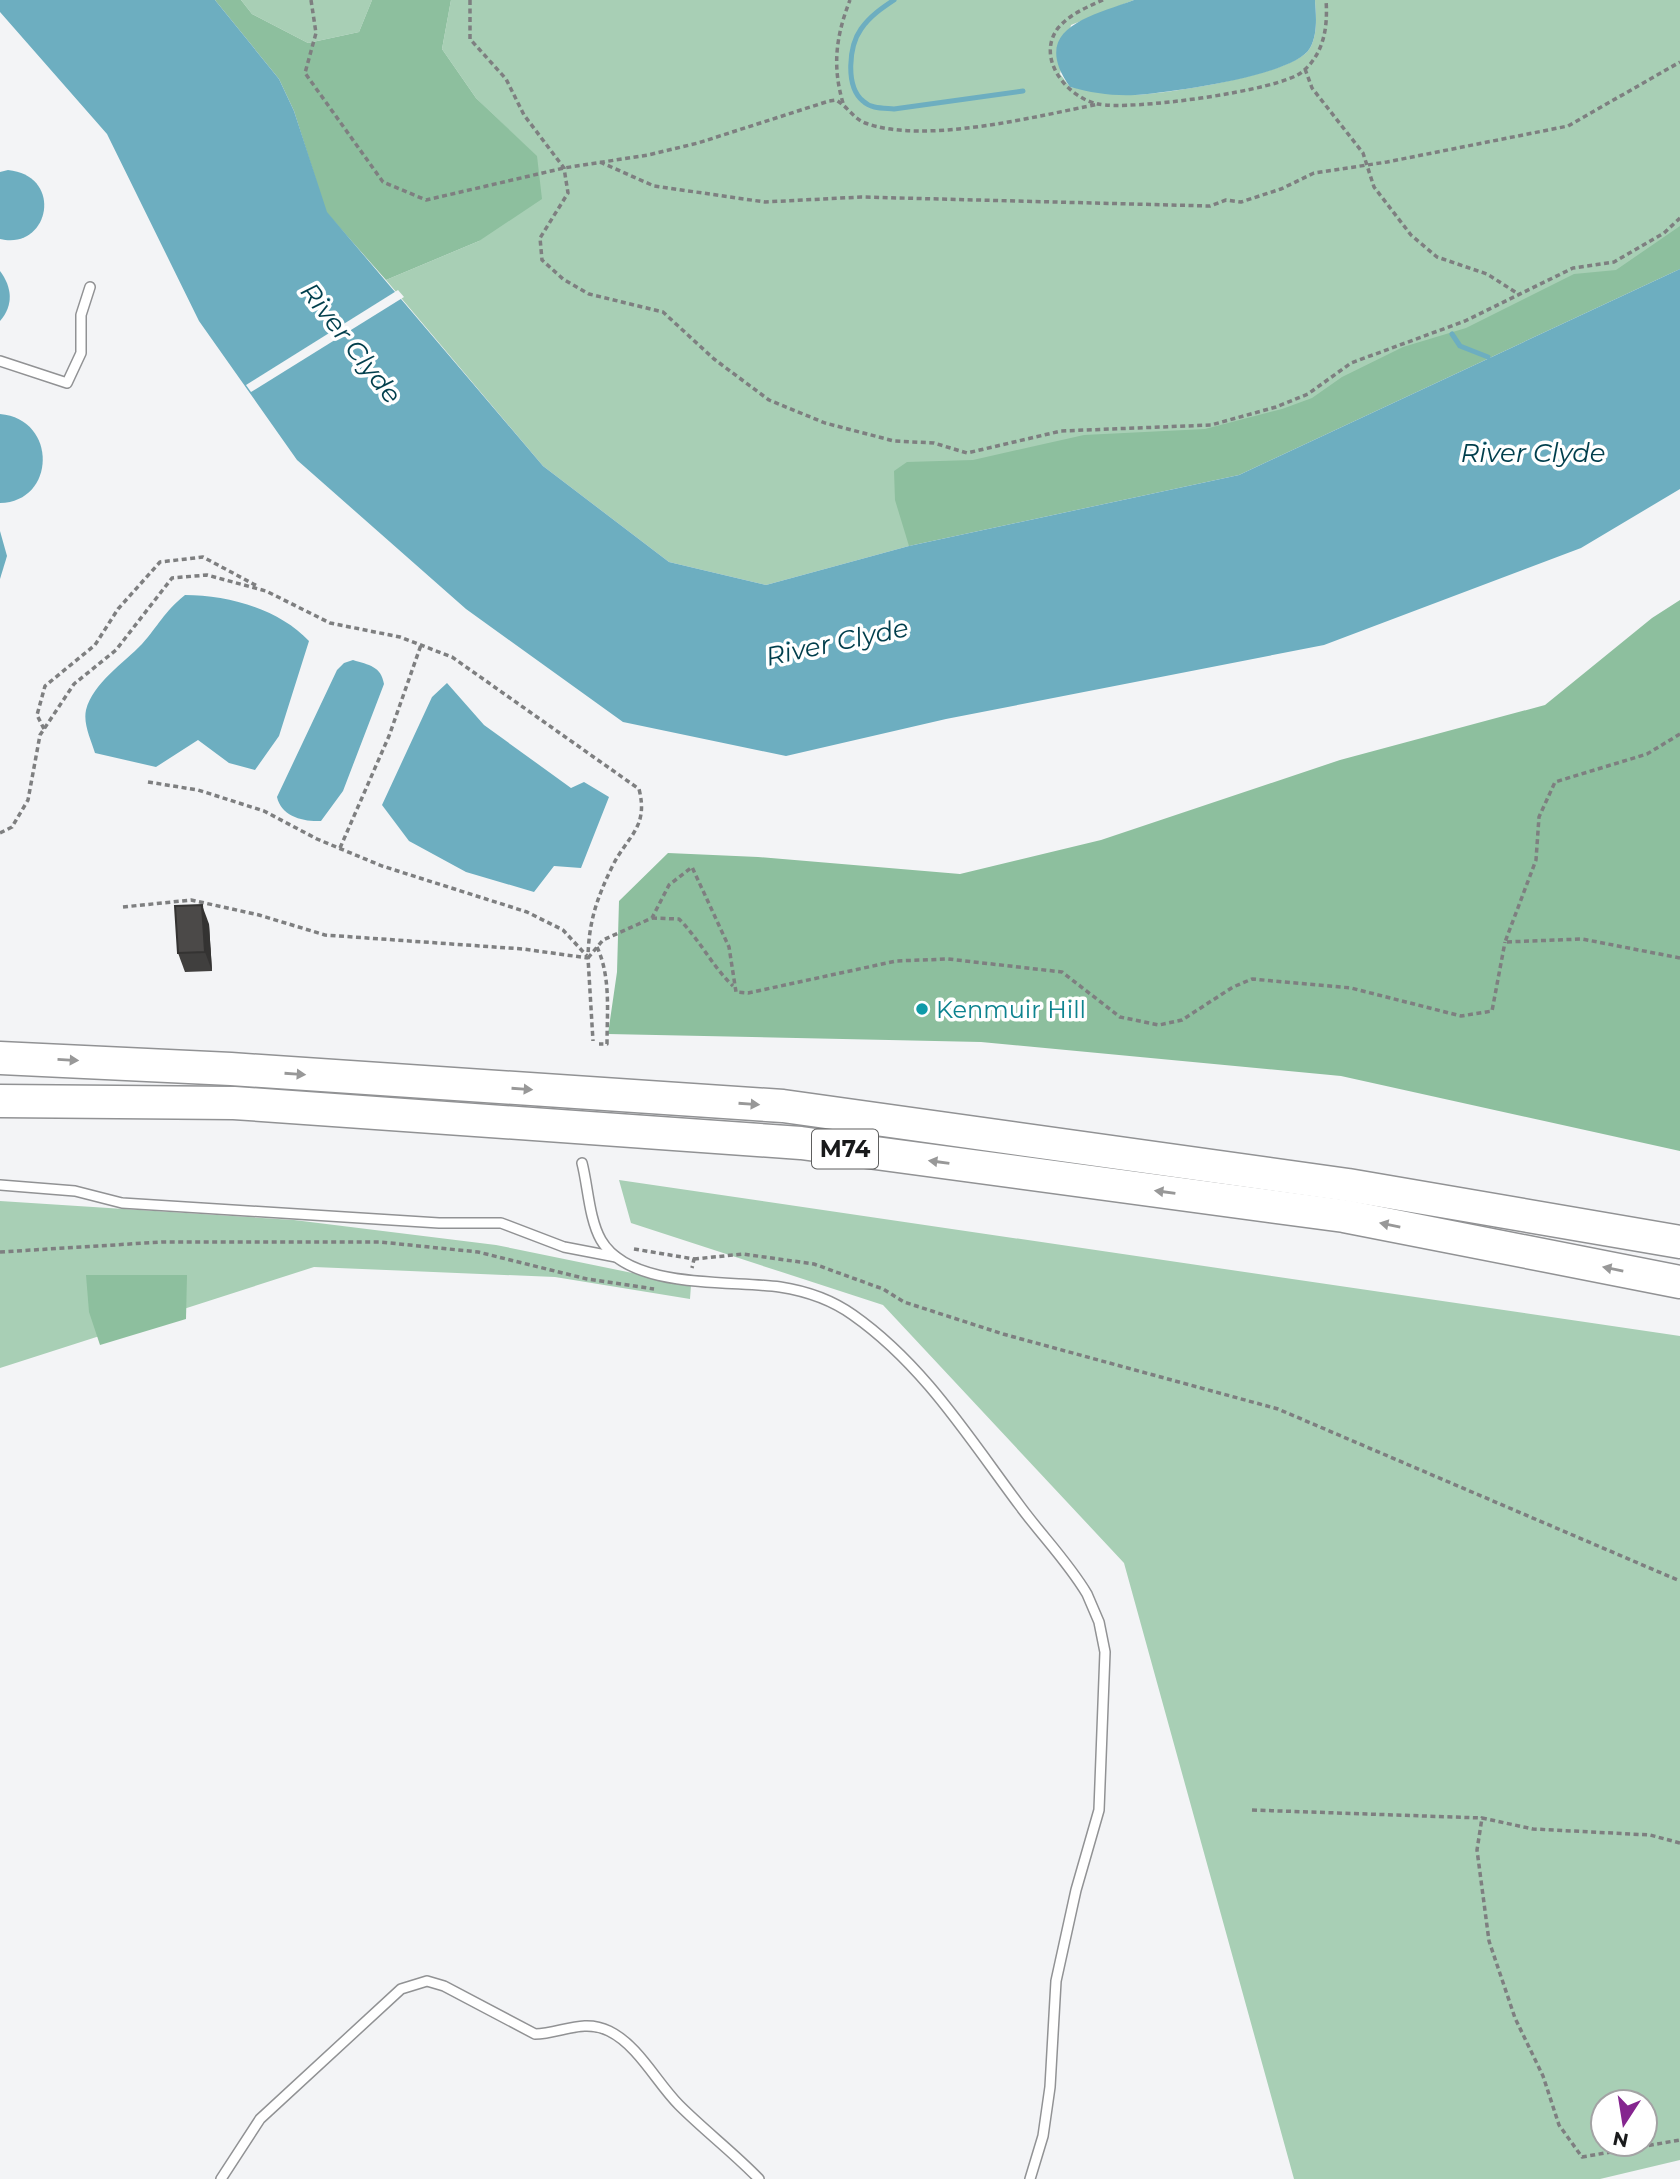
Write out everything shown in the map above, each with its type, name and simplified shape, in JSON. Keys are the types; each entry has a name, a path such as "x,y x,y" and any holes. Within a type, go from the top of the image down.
{"highway":[{"name":"M74","path":"0,1058 231,1069 783,1106 1348,1185 1680,1242"},
{"name":"M74","path":"0,1101 234,1103 801,1143 1344,1216 1680,1282"}],"lane":[{"path":"0,361 67,383 81,353 81,315 90,287"},
{"path":"582,1163 602,1240 616,1257"},
{"path":"0,1185 75,1191 122,1203 439,1223 500,1223 564,1247 616,1257 650,1273 778,1287 820,1297 853,1315 898,1352 957,1416 1019,1506 1075,1574 1099,1622 1105,1652 1099,1810 1090,1849 1076,1890 1056,1981 1050,2087 1043,2136 1030,2179"},
{"path":"221,2179 260,2119 401,1989 427,1981 444,1986 535,2034 549,2034 568,2026 589,2026 609,2031 625,2043 679,2105 759,2179"}],"path":[{"path":"312,0 316,33 304,73 383,182 426,200 564,168 698,143 829,101 843,104"},
{"path":"470,0 470,39 506,79 524,115 564,168 568,193 540,238 542,260 563,279 589,294 663,312 714,359 769,400 825,423 894,441 934,443 967,453 1061,431 1099,427 1211,425 1224,422 1308,394 1351,363 1465,321 1573,268 1614,262 1664,233 1680,218"},
{"path":"850,0 839,28 835,55 837,82 843,104 856,119 873,126 932,130 965,128 1099,104 1141,105 1218,95 1289,80 1305,69 1322,46 1326,0"},
{"path":"1099,104 1080,97 1057,77 1052,46 1057,30 1073,14 1103,0"},
{"path":"600,162 654,186 765,202 861,197 1210,206 1226,200 1241,202 1281,189 1314,173 1366,163 1387,162 1568,126 1680,62"},
{"path":"1305,69 1312,88 1363,153 1374,187 1411,235 1437,257 1487,274 1520,295"},
{"path":"44,729 37,715 45,687 95,645 118,610 160,562 204,557 331,623 400,637 452,657 639,789 643,806 639,826 612,866 589,924 588,958 593,1041"},
{"path":"0,833 12,827 28,800 40,735 74,684 116,650 172,578 207,575 266,591"},
{"path":"340,849 389,736 421,645"},
{"path":"652,918 669,885 692,867 729,947 736,992 748,993 896,961 948,959 1062,972 1120,1017 1158,1025 1181,1020 1233,987 1252,979 1351,988 1461,1016 1492,1011 1505,942 1536,860 1539,817 1555,782 1647,754 1680,734"},
{"path":"148,782 198,790 264,811 340,849 464,894 527,912 563,930 588,958"},
{"path":"123,907 191,900 259,915 326,935 588,958"},
{"path":"588,958 603,940 652,918 679,919 699,940 718,972 735,987"},
{"path":"1505,942 1582,939 1680,958"},
{"path":"597,947 602,959 608,998 607,1044 599,1044"},
{"path":"0,1252 162,1242 380,1242 478,1252 587,1279 664,1290"},
{"path":"625,1245 642,1253 694,1259 743,1254 814,1264 883,1289 904,1302 1003,1334 1278,1409 1680,1581"},
{"path":"691,1279 694,1259"},
{"path":"1252,1810 1482,1818 1533,1829 1650,1835 1680,1843"},
{"path":"1482,1818 1477,1850 1489,1941 1515,2018 1543,2076 1559,2125 1582,2157 1680,2140"}],"green space":[{"path":"215,0 241,0 252,14 308,43 359,32 372,0 451,0 442,49 476,98 537,156 542,199 479,241 386,280 326,212 294,111 279,79"},
{"path":"241,0 372,0 359,32 308,43 252,14"},
{"path":"451,0 1134,0 1071,25 1060,74 1070,87 1135,95 1229,81 1282,66 1300,57 1310,48 1314,37 1315,0 1680,0 1680,269 909,546 766,585 669,562 543,466 386,280 479,241 536,156 476,98 442,49"},
{"path":"1680,226 1680,269 1239,475 909,546 895,500 894,471 907,462 973,460 1084,435 1205,429 1282,409 1312,398 1342,377 1403,347 1466,328 1574,274 1616,270"},
{"path":"1680,600 1680,1151 1341,1076 981,1042 608,1034 617,972 619,901 668,853 758,857 960,874 1101,840 1340,760 1545,705 1652,618"},
{"path":"619,1180 1680,1336 1680,2160 1600,2179 1294,2179 1124,1563 883,1305 631,1223"},
{"path":"0,1201 294,1220 496,1245 691,1285 690,1299 555,1277 314,1267 0,1368"},
{"path":"86,1275 187,1275 186,1319 100,1345 89,1312"}],"water":[{"name":"River Clyde","path":"0,0 215,0 279,79 294,111 327,212 543,466 669,562 766,585 909,546 1239,475 1680,269 1680,489 1581,548 1324,645 946,719 786,756 623,722 466,609 297,460 199,321 107,134 0,12"},
{"path":"1134,0 1315,0 1314,37 1310,48 1299,58 1281,67 1229,81 1135,95 1102,94 1070,87 1059,67 1056,51 1060,38 1069,28 1083,20"},
{"path":"8,170 26,175 38,185 43,198 44,211 39,224 30,234 17,240 0,239 0,172"},
{"path":"0,271 10,296 8,309 0,321"},
{"path":"0,414 19,419 32,430 40,444 43,460 40,476 32,489 18,499 0,503"},
{"path":"0,531 7,556 0,579"},
{"path":"185,595 218,598 252,606 283,620 309,641 279,736 255,770 229,763 198,740 156,767 95,753 88,732 86,710 95,691 142,644 166,613"},
{"path":"353,660 377,670 384,684 343,791 321,821 300,819 283,809 277,797 337,670 344,663"},
{"path":"447,683 484,725 571,788 584,782 609,797 581,868 554,866 534,892 466,872 409,841 382,805 432,697"}],"pier":[{"path":"398,290 404,297 251,392 246,385"}],"building":[{"path":"202,905 205,952 178,953 175,906"}],"waterway":[{"path":"894,0 868,20 854,45 851,66 853,86 866,104 894,109 1023,91"},
{"path":"1452,334 1460,346 1488,357"}],"place":[{"name":"Kenmuir Hill","path":"922,1009"}]}
